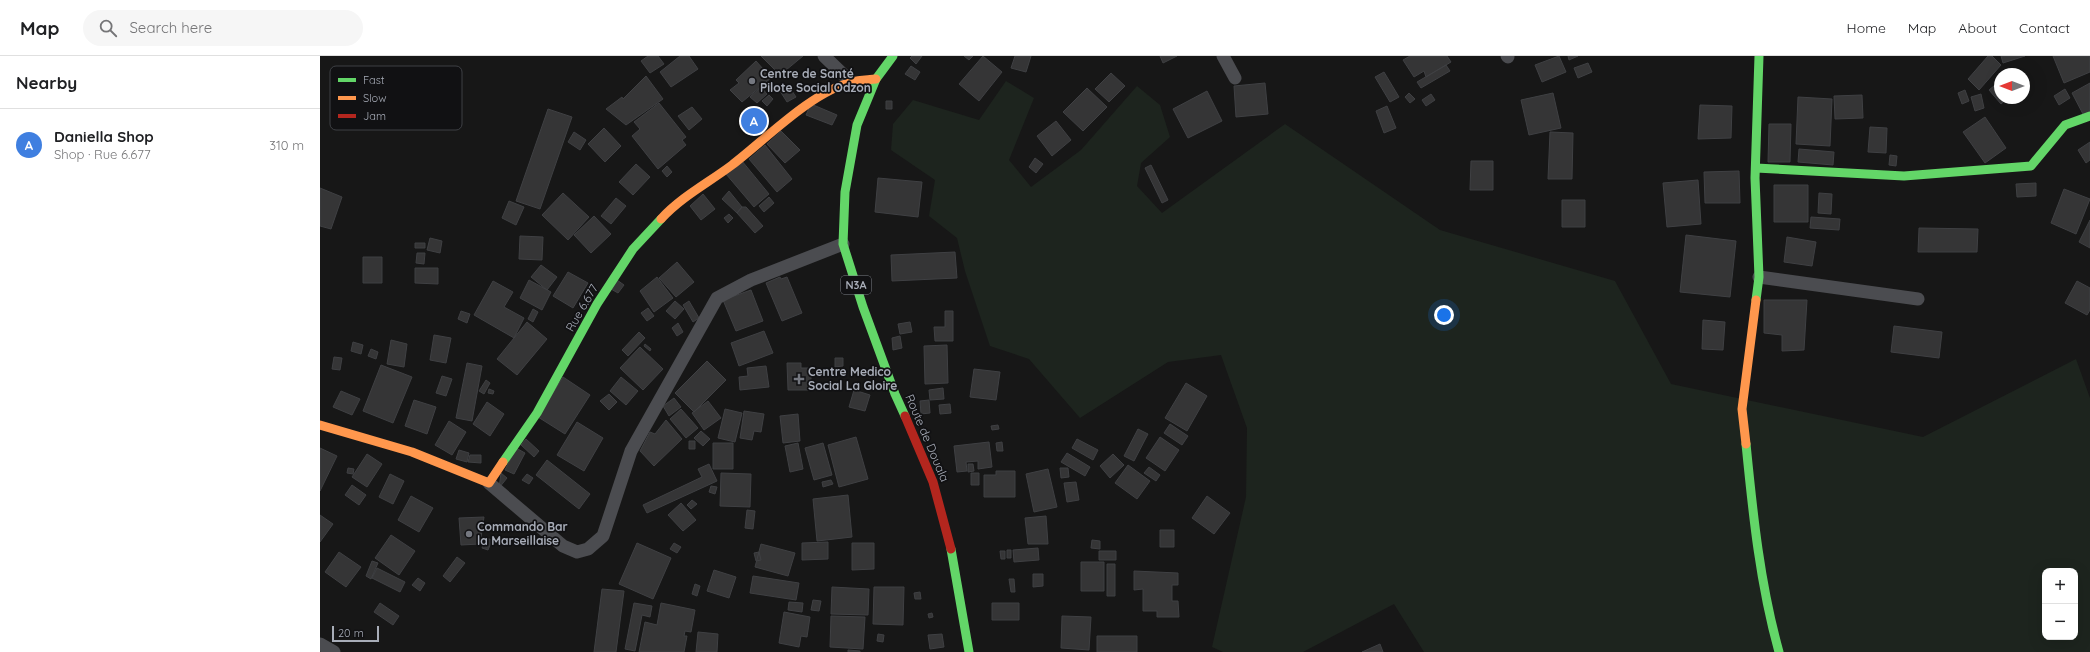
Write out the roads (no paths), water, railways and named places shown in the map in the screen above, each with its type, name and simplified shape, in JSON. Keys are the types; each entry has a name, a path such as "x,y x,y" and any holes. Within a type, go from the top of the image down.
{"main road":[{"name":"Route de Douala","path":"893,56 876,79 857,125 845,192 843,244 863,307 895,394 933,482 956,566 969,652"},
{"path":"1760,56 1756,168 1759,277 1742,409 1756,544 1768,612 1779,652"},
{"name":"Rue 6.677","path":"489,484 537,413 597,304 638,243 670,209 732,165 803,108 827,92 851,82 876,79"},
{"path":"1756,168 1904,176 2031,166 2065,125 2090,116"},
{"path":"320,425 371,439 413,453 489,484"}],"street":[{"path":"824,56 851,82"},
{"path":"1223,56 1235,78"},
{"path":"489,484 563,546 577,552 588,549 603,536 631,451 717,298 751,280 843,244"},
{"path":"1759,277 1918,299"},
{"path":"320,644 334,652"}],"place":[{"name":"Centre de Santé Pilote Social Odzon","path":"752,81"},
{"name":"Daniella Shop","path":"754,121"},
{"name":"Centre Medico Social La Gloire","path":"799,379"},
{"name":"Commando Bar la Marseillaise","path":"469,534"}]}
